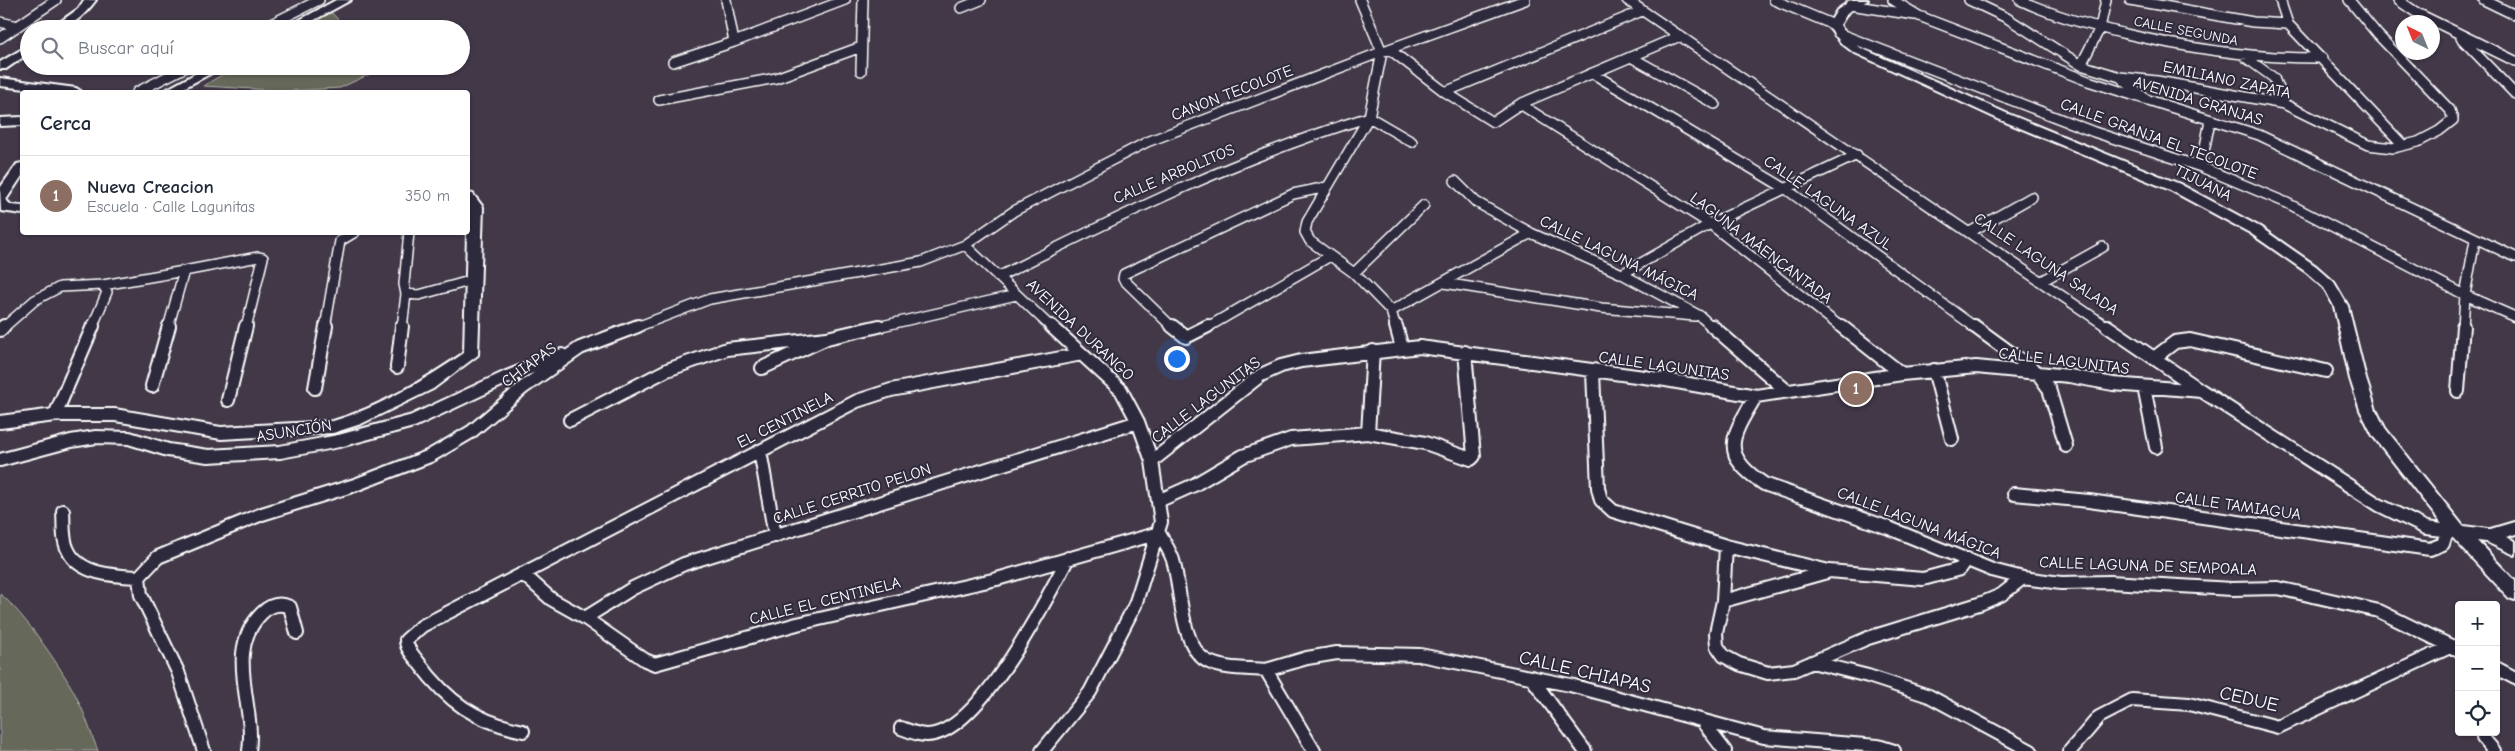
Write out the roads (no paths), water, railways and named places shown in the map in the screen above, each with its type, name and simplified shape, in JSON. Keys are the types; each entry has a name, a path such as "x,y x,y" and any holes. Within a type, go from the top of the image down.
{"street":[{"path":"27,20 56,0"},
{"path":"68,20 82,10 90,0"},
{"path":"279,20 319,0"},
{"path":"306,20 345,0"},
{"path":"734,42 726,2 737,0"},
{"path":"673,62 734,42 844,0"},
{"path":"861,72 863,0"},
{"path":"961,8 981,0"},
{"path":"1360,0 1386,51 1445,92 1494,121 1520,104 1680,36"},
{"name":"CANON TECOLOTE","path":"965,245 1014,211 1147,142 1525,0"},
{"name":"CALLE LAGUNA SALADA","path":"1626,0 1856,154 2202,391 2379,505 2406,520 2426,528 2452,532"},
{"name":"CALLE GRANJA EL TECOLOTE","path":"1774,0 1836,29 2094,132 2201,167 2287,204 2465,295 2515,317"},
{"path":"1836,29 1839,14 1850,5 1862,0"},
{"name":"AVENIDA GRANJAS","path":"1893,0 1919,16 2088,82 2259,135 2515,257"},
{"path":"1969,0 2007,18 2081,65 2120,77 2148,102"},
{"name":"CALLE SEGUNDA","path":"2020,0 2100,28 2174,44 2244,56 2289,60 2323,58"},
{"path":"2081,65 2100,28 2106,0"},
{"path":"2130,0 2253,22 2288,24"},
{"path":"2280,0 2288,24 2323,58 2403,145"},
{"name":"EMILIANO ZAPATA","path":"2120,77 2157,81 2284,104 2368,145 2393,148 2429,138 2453,120 2453,116 2378,35 2349,0"},
{"path":"2398,0 2458,33 2515,61"},
{"path":"2484,0 2515,15"},
{"name":"AVENIDA GRANJAS","path":"1850,5 1919,16"},
{"path":"1445,92 1642,10"},
{"path":"0,22 18,26"},
{"path":"0,38 18,26"},
{"name":"TIJUANA","path":"1836,29 1857,50 1911,76 2025,126 2175,187 2255,230 2311,269 2328,286 2341,306 2358,380 2368,410 2376,425 2452,532 2515,593"},
{"path":"2458,33 2515,94"},
{"path":"659,100 776,78 861,47"},
{"path":"1386,51 1369,117 1326,187 1307,222 1305,232 1310,241 1354,273 1391,311 1402,348"},
{"path":"2,66 20,54"},
{"path":"1631,56 1714,104"},
{"path":"2244,56 2274,78 2284,104"},
{"name":"CALLE LAGUNA AZUL","path":"1592,73 1786,188 2037,372"},
{"path":"141,90 170,75"},
{"path":"172,90 201,75"},
{"path":"0,82 61,90"},
{"name":"LAGUNA MÁENCANTADA","path":"1520,104 1710,224 1902,374"},
{"path":"1369,117 1412,142"},
{"name":"CALLE ARBOLITOS","path":"998,276 1140,204 1322,130 1369,117"},
{"path":"0,122 20,120"},
{"path":"2201,167 2210,121"},
{"path":"1622,274 1710,224 1856,154"},
{"path":"20,170 0,199 0,204 12,210 20,210"},
{"name":"CALLE LAGUNA MÁGICA","path":"1455,181 1476,202 1531,233 1622,274 1700,316 1787,391"},
{"path":"1326,187 1293,194 1124,274 1123,279 1180,334 1186,337 1193,335 1330,256"},
{"path":"0,199 20,192"},
{"path":"1970,232 2032,197"},
{"path":"0,422 55,415 115,415 221,433 333,427 356,420 428,385 471,355 476,208 470,200"},
{"path":"1354,273 1424,205"},
{"path":"1391,311 1531,233"},
{"path":"315,388 340,241 348,235"},
{"path":"397,368 406,294 404,284 409,235"},
{"path":"2458,391 2465,295 2476,240"},
{"name":"AVENIDA DURANGO","path":"965,245 1016,295 1121,390 1138,422 1152,461 1161,522 1135,605 1090,692 1042,751"},
{"name":"CHIAPAS","path":"139,576 158,557 262,514 355,486 430,456 471,432 524,387 580,348 710,299 921,262 965,245"},
{"path":"2042,282 2103,247"},
{"path":"0,330 35,300 60,288 103,285 263,258 228,400"},
{"path":"152,386 184,271"},
{"path":"406,294 418,295 473,280"},
{"path":"1444,283 1613,309 1700,316"},
{"path":"55,415 107,292 103,285"},
{"path":"570,420 667,370 727,349 826,338 1016,295"},
{"path":"762,368 826,338"},
{"path":"2154,358 2175,342 2190,340 2326,371"},
{"name":"CALLE LAGUNITAS","path":"1152,461 1261,375 1281,366 1302,361 1402,348 1420,347 1465,352 1593,372 1666,380 1756,396 1902,374 1976,367 2037,372 2144,387 2202,391"},
{"name":"ASUNCIÓN","path":"0,460 71,441 96,437 129,438 168,450 208,456 280,452 413,421 507,376 580,348"},
{"path":"1368,433 1373,351"},
{"path":"1158,501 1194,485 1243,456 1291,439 1368,433 1425,443 1468,459 1474,456 1465,352"},
{"name":"EL CENTINELA","path":"523,732 501,727 479,717 446,695 406,646 406,640 422,626 796,431 874,395 1082,354"},
{"path":"1934,370 1952,440"},
{"path":"1593,372 1598,488 1601,500 1613,510 1726,546 1829,571 1923,580 1960,569 1967,559"},
{"path":"2037,372 2050,389 2066,446"},
{"path":"2144,387 2156,447"},
{"name":"CALLE LAGUNA MÁGICA","path":"1756,396 1739,424 1733,442 1733,457 1750,476 1764,484 1830,506 1992,570 2023,578"},
{"name":"CALLE CERRITO PELON","path":"585,618 658,574 1138,422"},
{"path":"760,451 775,536"},
{"name":"CALLE TAMIAGUA","path":"2014,494 2088,501 2430,549 2439,548 2452,532"},
{"path":"63,511 68,553 76,561 113,576 139,576 141,595 178,672 204,751"},
{"path":"2488,536 2515,528"},
{"path":"2452,532 2488,536 2515,548"},
{"path":"1159,533 1174,562 1183,615 1195,650 1208,662 1266,670 1314,751"},
{"name":"CALLE EL CENTINELA","path":"523,574 551,599 585,618 645,660 655,664 797,624 997,579 1159,533"},
{"name":"CALLE LAGUNA DE SEMPOALA","path":"1726,546 1723,601 1716,633 1717,646 1724,656 1754,670 1768,673 1794,670 1868,638 1982,603 2001,594 2023,578 2061,584 2110,582 2232,589 2278,588 2379,611 2455,648"},
{"path":"901,728 925,736 938,733 952,725 978,702 1012,656 1053,589 1068,558"},
{"path":"1723,601 1829,571"},
{"path":"249,751 243,660 245,640 250,626 257,616 270,606 282,603 290,607 298,633"},
{"name":"CEDUE","path":"2070,751 2099,717 2132,700 2189,704 2278,728 2455,648"},
{"name":"CALLE CHIAPAS","path":"1266,670 1307,658 1329,654 1373,652 1420,655 1570,684 1764,737 1878,746 1894,751"},
{"path":"1812,662 1868,676 1929,696 2030,751"},
{"path":"2500,670 2515,678"},
{"path":"1531,677 1585,751"},
{"path":"1702,721 1725,751"},
{"path":"2484,738 2494,751"}],"place":[{"name":"Nueva Creacion","path":"1856,389"}]}
